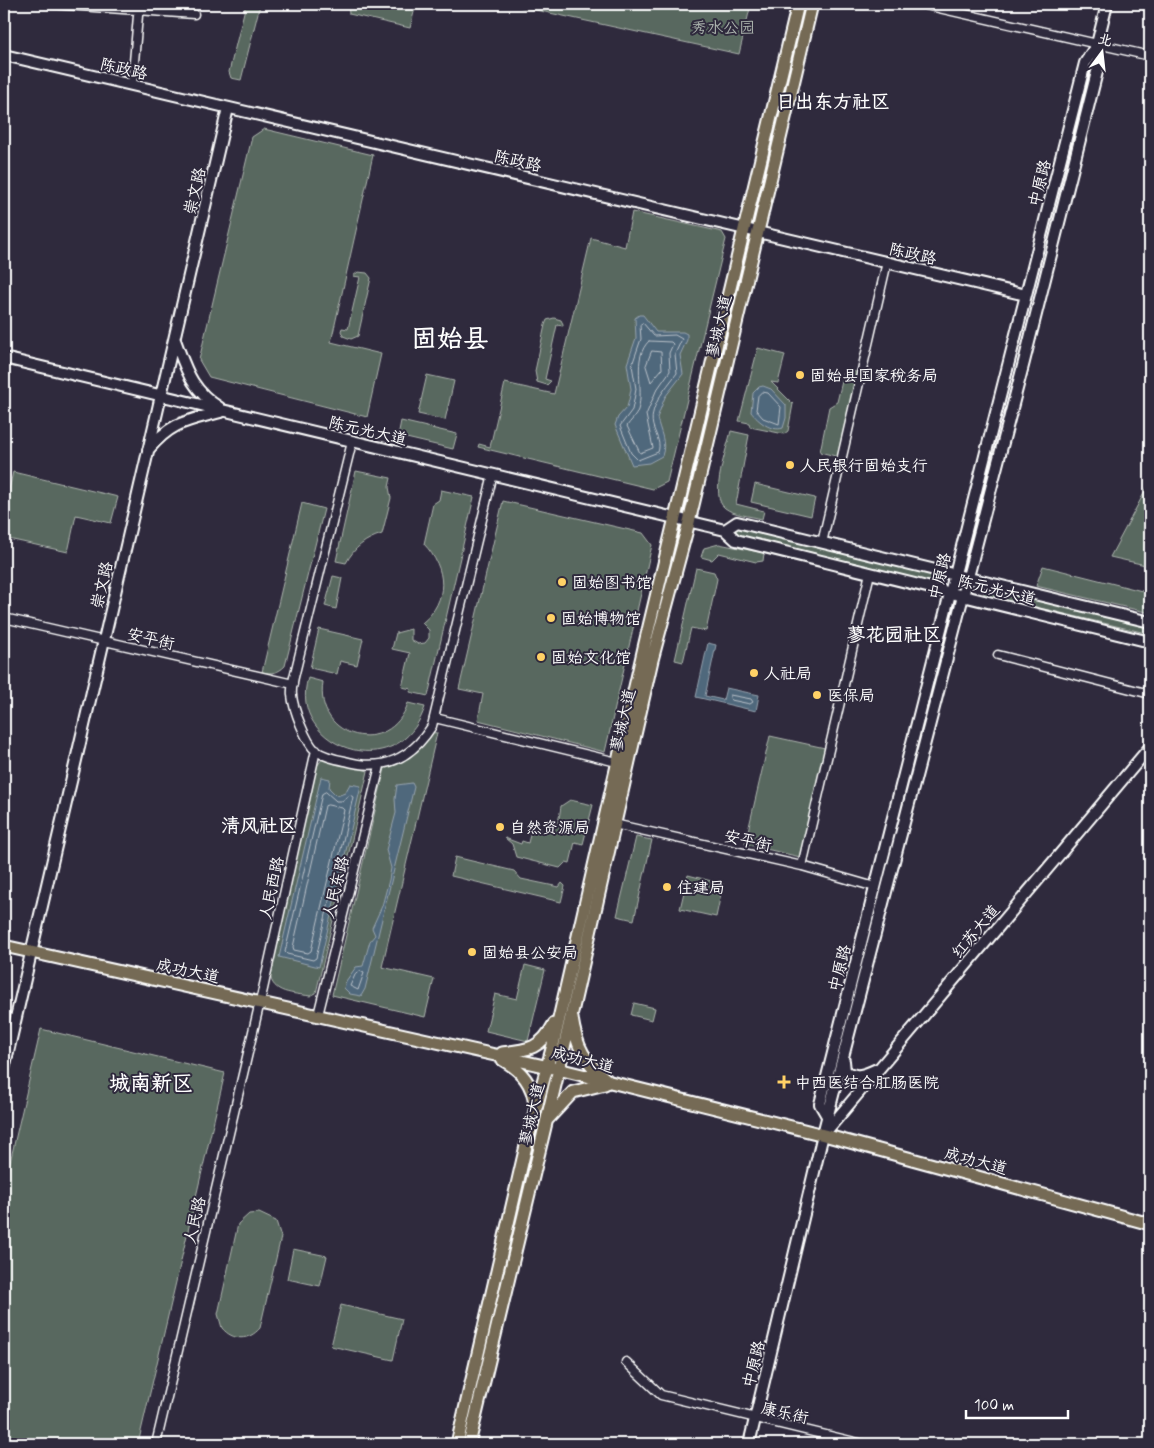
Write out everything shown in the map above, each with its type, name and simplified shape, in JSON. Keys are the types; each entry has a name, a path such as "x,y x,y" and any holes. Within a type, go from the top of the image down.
{"main road":[{"name":"蓼城大道","path":"469,1444 546,1121 553,1068 566,1012 614,824 652,660 688,522 798,4"},
{"name":"蓼城大道","path":"566,1012 617,762 676,520 812,4"},
{"name":"中原路","path":"827,1116 820,1104 1085,63 1097,44 1107,4"},
{"name":"中原路","path":"749,1444 827,1116 844,1057 961,596 1024,362 1099,64 1097,44"},
{"name":"陈政路","path":"4,55 1026,295"},
{"name":"崇文路","path":"4,1069 228,108"},
{"path":"175,340 186,374 213,404 225,411"},
{"name":"陈元光大道","path":"4,358 492,474 676,520 725,530 736,540 1150,642"},
{"path":"148,451 155,442 183,421 225,411"},
{"name":"陈元光大道","path":"725,530 737,522 1150,622"},
{"name":"红苏大道","path":"824,1135 1150,747"},
{"name":"成功大道","path":"4,946 493,1054 611,1082 824,1135 1150,1224"},
{"path":"493,1054 525,1050 544,1041 566,1012"},
{"path":"566,1012 582,1055 590,1066 611,1082"},
{"path":"493,1054 509,1063 525,1076 533,1092 535,1112"},
{"path":"844,1057 844,1069 849,1074 862,1076 880,1068"},
{"name":"蓼城大道","path":"457,1444 535,1112 553,1068"},
{"path":"546,1121 573,1092 611,1082"}],"street":[{"path":"51,4 138,7 194,14"},
{"path":"921,4 1150,56"},
{"path":"132,85 138,7"},
{"path":"822,543 887,262"},
{"path":"352,442 292,684 294,708 316,750 330,758 353,764 380,766 390,763 410,751 428,732 435,718 492,474"},
{"path":"802,866 870,572"},
{"name":"安平街","path":"4,618 292,684"},
{"path":"998,655 1150,694"},
{"path":"435,718 617,762"},
{"name":"人民西路","path":"260,1002 316,750"},
{"name":"人民东路","path":"318,1015 380,766"},
{"name":"安平街","path":"614,824 802,866 875,887"},
{"name":"人民路","path":"156,1444 260,1002"},
{"name":"康乐街","path":"626,1362 661,1395 863,1444"}],"green space":[{"path":"246,4 260,5 241,80 231,78 229,72"},
{"path":"348,4 416,4 410,28 349,14"},
{"name":"秀水公园","path":"508,4 751,4 739,54"},
{"path":"264,129 373,155 331,342 381,354 367,417 209,377 199,360 252,137"},
{"path":"632,212 722,232 726,239 667,482 653,489 478,447 479,444 490,447 505,383 554,394 591,238 625,247"},
{"path":"358,272 367,273 371,278 358,336 351,339 343,336 341,331 342,328 348,329 360,277 353,276"},
{"path":"554,318 561,320 563,326 557,325 545,379 551,381 547,385 537,382 535,371 545,325 547,320"},
{"path":"758,348 785,355 778,383 771,382 793,404 788,431 784,434 750,427 749,423 739,421"},
{"path":"845,369 859,373 839,457 820,452 829,407 837,402"},
{"path":"427,375 454,381 445,420 418,414"},
{"path":"401,421 457,434 453,449 398,436"},
{"path":"731,431 749,435 736,504 764,511 762,519 733,512 725,508 720,502 719,483"},
{"path":"356,471 391,478 389,487 391,498 382,534 361,545 346,563 336,561"},
{"path":"13,472 118,497 111,523 76,515 68,552 4,538 4,511"},
{"path":"1150,482 1150,566 1110,557"},
{"path":"755,484 815,498 811,516 751,502"},
{"path":"441,490 474,497 428,696 410,692 411,689 402,687 410,653 392,649 396,633 411,629 411,640 418,644 425,643 429,638 429,630 422,623 437,605 441,595 442,584 437,563 432,553 424,544 433,504 439,500"},
{"path":"503,501 643,533 652,545 605,752 478,720 483,694 459,689"},
{"path":"302,503 324,509 285,666 275,672 262,672"},
{"path":"739,527 933,575 938,577 940,581 938,585 738,537 733,532"},
{"path":"719,544 764,553 763,561 756,562 719,553 712,560 701,557 704,548"},
{"path":"1043,566 1150,593 1150,613 1036,586"},
{"path":"696,568 714,572 717,579 706,631 691,628 683,662 675,660"},
{"path":"333,576 342,578 336,609 325,606"},
{"path":"985,586 1150,623 1150,634 985,595 982,590"},
{"path":"319,629 363,639 357,665 340,661 337,674 310,668"},
{"path":"308,678 323,682 323,702 330,717 341,728 355,734 371,736 386,731 399,720 408,703 425,707 411,732 392,746 371,751 348,748 329,738 314,723 306,702"},
{"path":"428,732 437,733 382,967 434,979 425,1017 332,995 386,764 390,763"},
{"path":"770,736 825,748 800,857 745,844"},
{"path":"323,758 368,771 316,993 310,996 279,989 272,981 270,974 317,766"},
{"path":"570,800 593,805 583,844 575,842 570,863 566,862 560,868 516,857 512,844 505,838 521,844 522,841 528,843 532,826 542,832 555,827 561,806"},
{"path":"636,837 652,840 634,920 617,916"},
{"path":"455,857 514,871 521,879 559,887 562,883 565,886 561,902 451,876"},
{"path":"688,875 723,884 716,917 680,909"},
{"path":"525,965 545,970 528,1041 486,1031 495,994 517,999"},
{"path":"634,1003 655,1008 652,1020 631,1015"},
{"path":"41,1029 225,1073 138,1444 4,1444 4,1188"},
{"path":"259,1213 276,1221 281,1237 260,1328 251,1335 241,1338 231,1335 222,1328 218,1314 238,1224 249,1214"},
{"path":"293,1249 327,1256 320,1286 287,1279"},
{"path":"341,1305 402,1319 393,1360 331,1346"}],"water":[{"path":"643,315 656,332 683,332 687,334 687,340 680,355 683,374 665,397 657,418 663,442 662,456 649,463 632,465 615,425 618,417 627,407 629,400 631,389 627,364 636,338 635,318"},
{"path":"763,386 771,389 786,405 786,418 783,428 769,427 757,419 751,412 753,393"},
{"path":"708,643 716,645 705,696 723,700 726,688 759,695 756,711 696,697"},
{"path":"321,777 330,779 329,788 337,796 345,793 350,784 361,786 319,967 279,957"},
{"path":"412,783 414,787 365,989 361,996 350,994 344,988 346,981 356,967 363,966 370,941 375,935 372,928 382,906 389,880 391,868 386,850 396,813 397,785"}],"place":[{"name":"固始县国家税务局","path":"800,375"},
{"name":"人民银行固始支行","path":"790,465"},
{"name":"固始图书馆","path":"562,582"},
{"name":"固始博物馆","path":"551,618"},
{"name":"固始文化馆","path":"541,657"},
{"name":"人社局","path":"754,673"},
{"name":"医保局","path":"817,695"},
{"name":"自然资源局","path":"500,827"},
{"name":"住建局","path":"667,887"},
{"name":"固始县公安局","path":"472,952"},
{"name":"中西医结合肛肠医院","path":"784,1082"}],"district":[{"name":"日出东方社区","path":"833,101"},
{"name":"固始县","path":"450,338"},
{"name":"蓼花园社区","path":"894,634"},
{"name":"清风社区","path":"259,825"},
{"name":"城南新区","path":"151,1083"}]}
